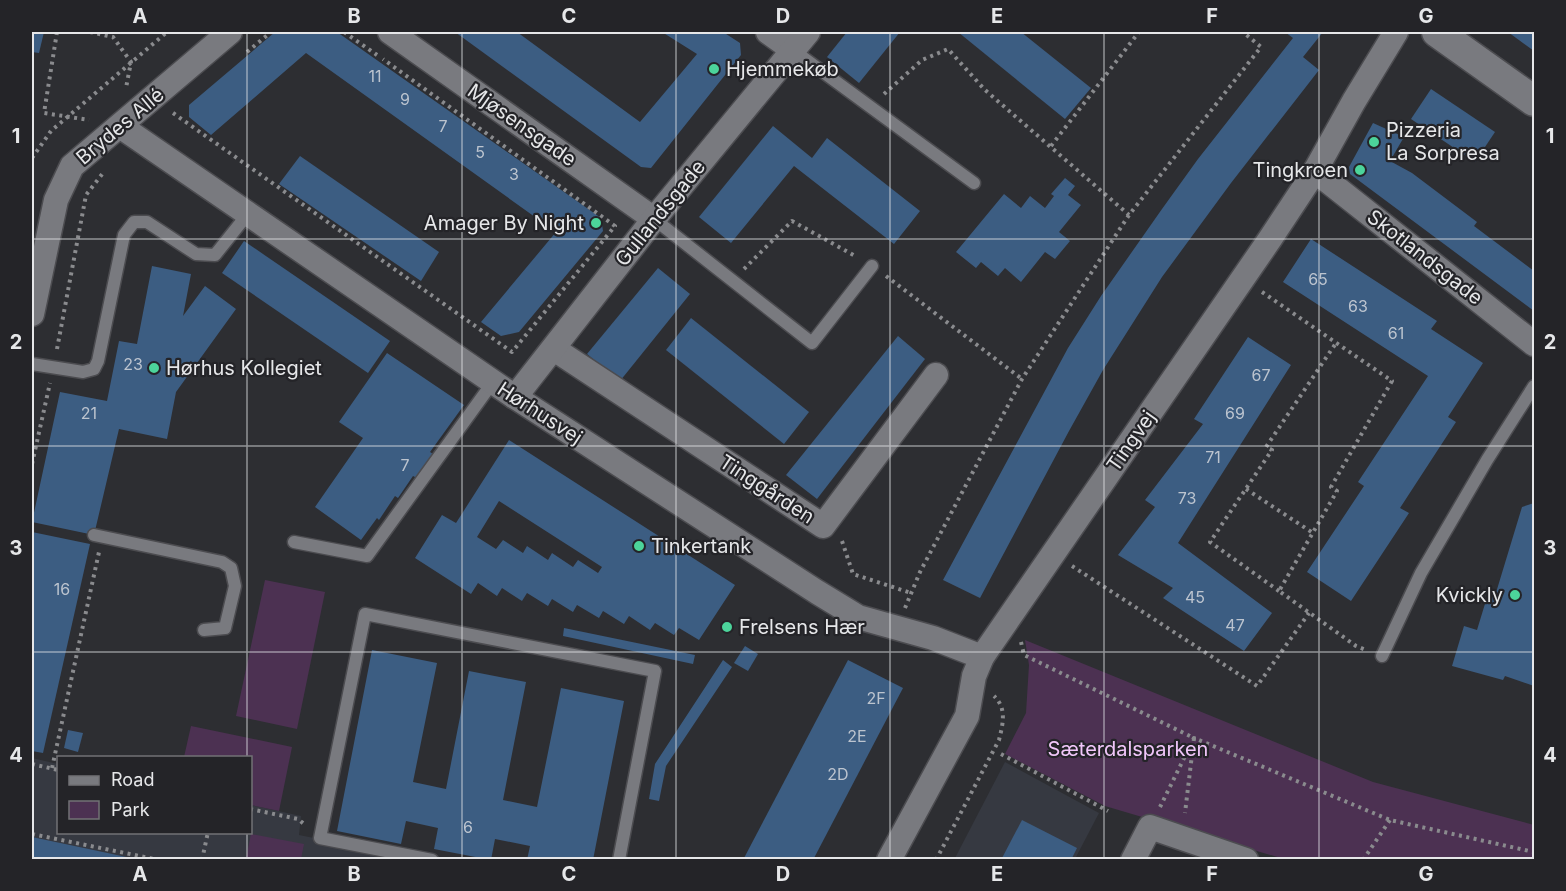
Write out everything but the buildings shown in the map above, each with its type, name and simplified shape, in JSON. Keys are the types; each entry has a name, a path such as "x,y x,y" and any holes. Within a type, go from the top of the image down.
{"street":[{"name":"Brydes Allé","path":"32,315 56,200 72,166 230,32"},
{"name":"Mjøsensgade","path":"390,32 654,219"},
{"path":"768,32 800,41"},
{"name":"Tingvej","path":"889,860 968,716 978,666 1002,627 1244,280 1315,171 1396,32"},
{"path":"1437,32 1534,101"},
{"name":"Gullandsgade","path":"515,398 654,219 800,41"},
{"name":"Hørhusvej","path":"120,126 515,398 817,592 858,617 933,638 978,666"},
{"name":"Skotlandsgade","path":"1315,171 1534,344"},
{"name":"Tinggården","path":"554,349 823,526 936,375"},
{"path":"1133,860 1150,827 1246,860"}],"lane":[{"path":"800,41 870,107 974,183"},
{"path":"32,364 83,372 94,369 98,361 124,235 134,222 147,222 196,254 215,255 248,215"},
{"path":"654,219 812,343 872,266"},
{"path":"294,542 367,556 493,382"},
{"path":"1382,656 1421,573 1487,460 1534,386"},
{"path":"98,536 222,562 231,568 235,586 225,628 204,630"},
{"path":"432,860 320,838 365,614 655,670 619,860"}],"path":[{"path":"57,32 44,112 120,126 130,62 112,37 90,32"},
{"path":"32,158 51,131 167,32"},
{"path":"173,113 512,352 615,225 344,32"},
{"path":"1051,146 1139,32"},
{"path":"896,627 925,562 1022,379 1129,215 1261,47 1243,32"},
{"path":"870,107 922,60 948,50 985,90 1129,215"},
{"path":"32,464 86,195 112,165"},
{"path":"1244,280 1392,381 1331,487 1337,491 1279,591"},
{"path":"1336,343 1266,447 1272,450 1210,542 1356,646 1382,656"},
{"path":"1246,489 1312,533"},
{"path":"833,511 853,574 911,593"},
{"path":"52,768 98,536"},
{"path":"1053,553 1257,686 1309,613"},
{"path":"1002,627 1020,637 1024,655 1194,738 1390,819 1534,852"},
{"path":"936,860 999,740 1003,723 1001,702 978,666"},
{"path":"1184,820 1194,738"},
{"path":"1150,827 1194,738"},
{"path":"1001,754 1108,811"},
{"path":"32,764 57,770"},
{"path":"252,809 298,819 320,838"},
{"path":"1363,860 1390,819"},
{"path":"32,834 159,860"},
{"path":"202,860 208,834"}],"shaded area":[{"path":"32,758 57,764 57,834 252,834 252,805 301,816 299,835 418,859 32,860"},
{"path":"1005,762 1099,813 1075,859 954,860"}],"green space":[{"path":"265,580 325,592 297,729 236,716"},
{"name":"Sæterdalsparken","path":"1025,640 1373,782 1534,825 1534,859 1284,859 1105,806 1005,754 1026,713 1029,665"},
{"path":"191,726 292,747 279,811 252,805 252,756 184,756"},
{"path":"251,834 304,844 301,859 246,859"}],"place":[{"name":"Hjemmekøb","path":"714,69"},
{"name":"Pizzeria La Sorpresa","path":"1374,142"},
{"name":"Tingkroen","path":"1360,170"},
{"name":"Amager By Night","path":"596,223"},
{"name":"Hørhus Kollegiet","path":"154,368"},
{"name":"Tinkertank","path":"639,546"},
{"name":"Kvickly","path":"1515,595"},
{"name":"Frelsens Hær","path":"727,627"}]}
